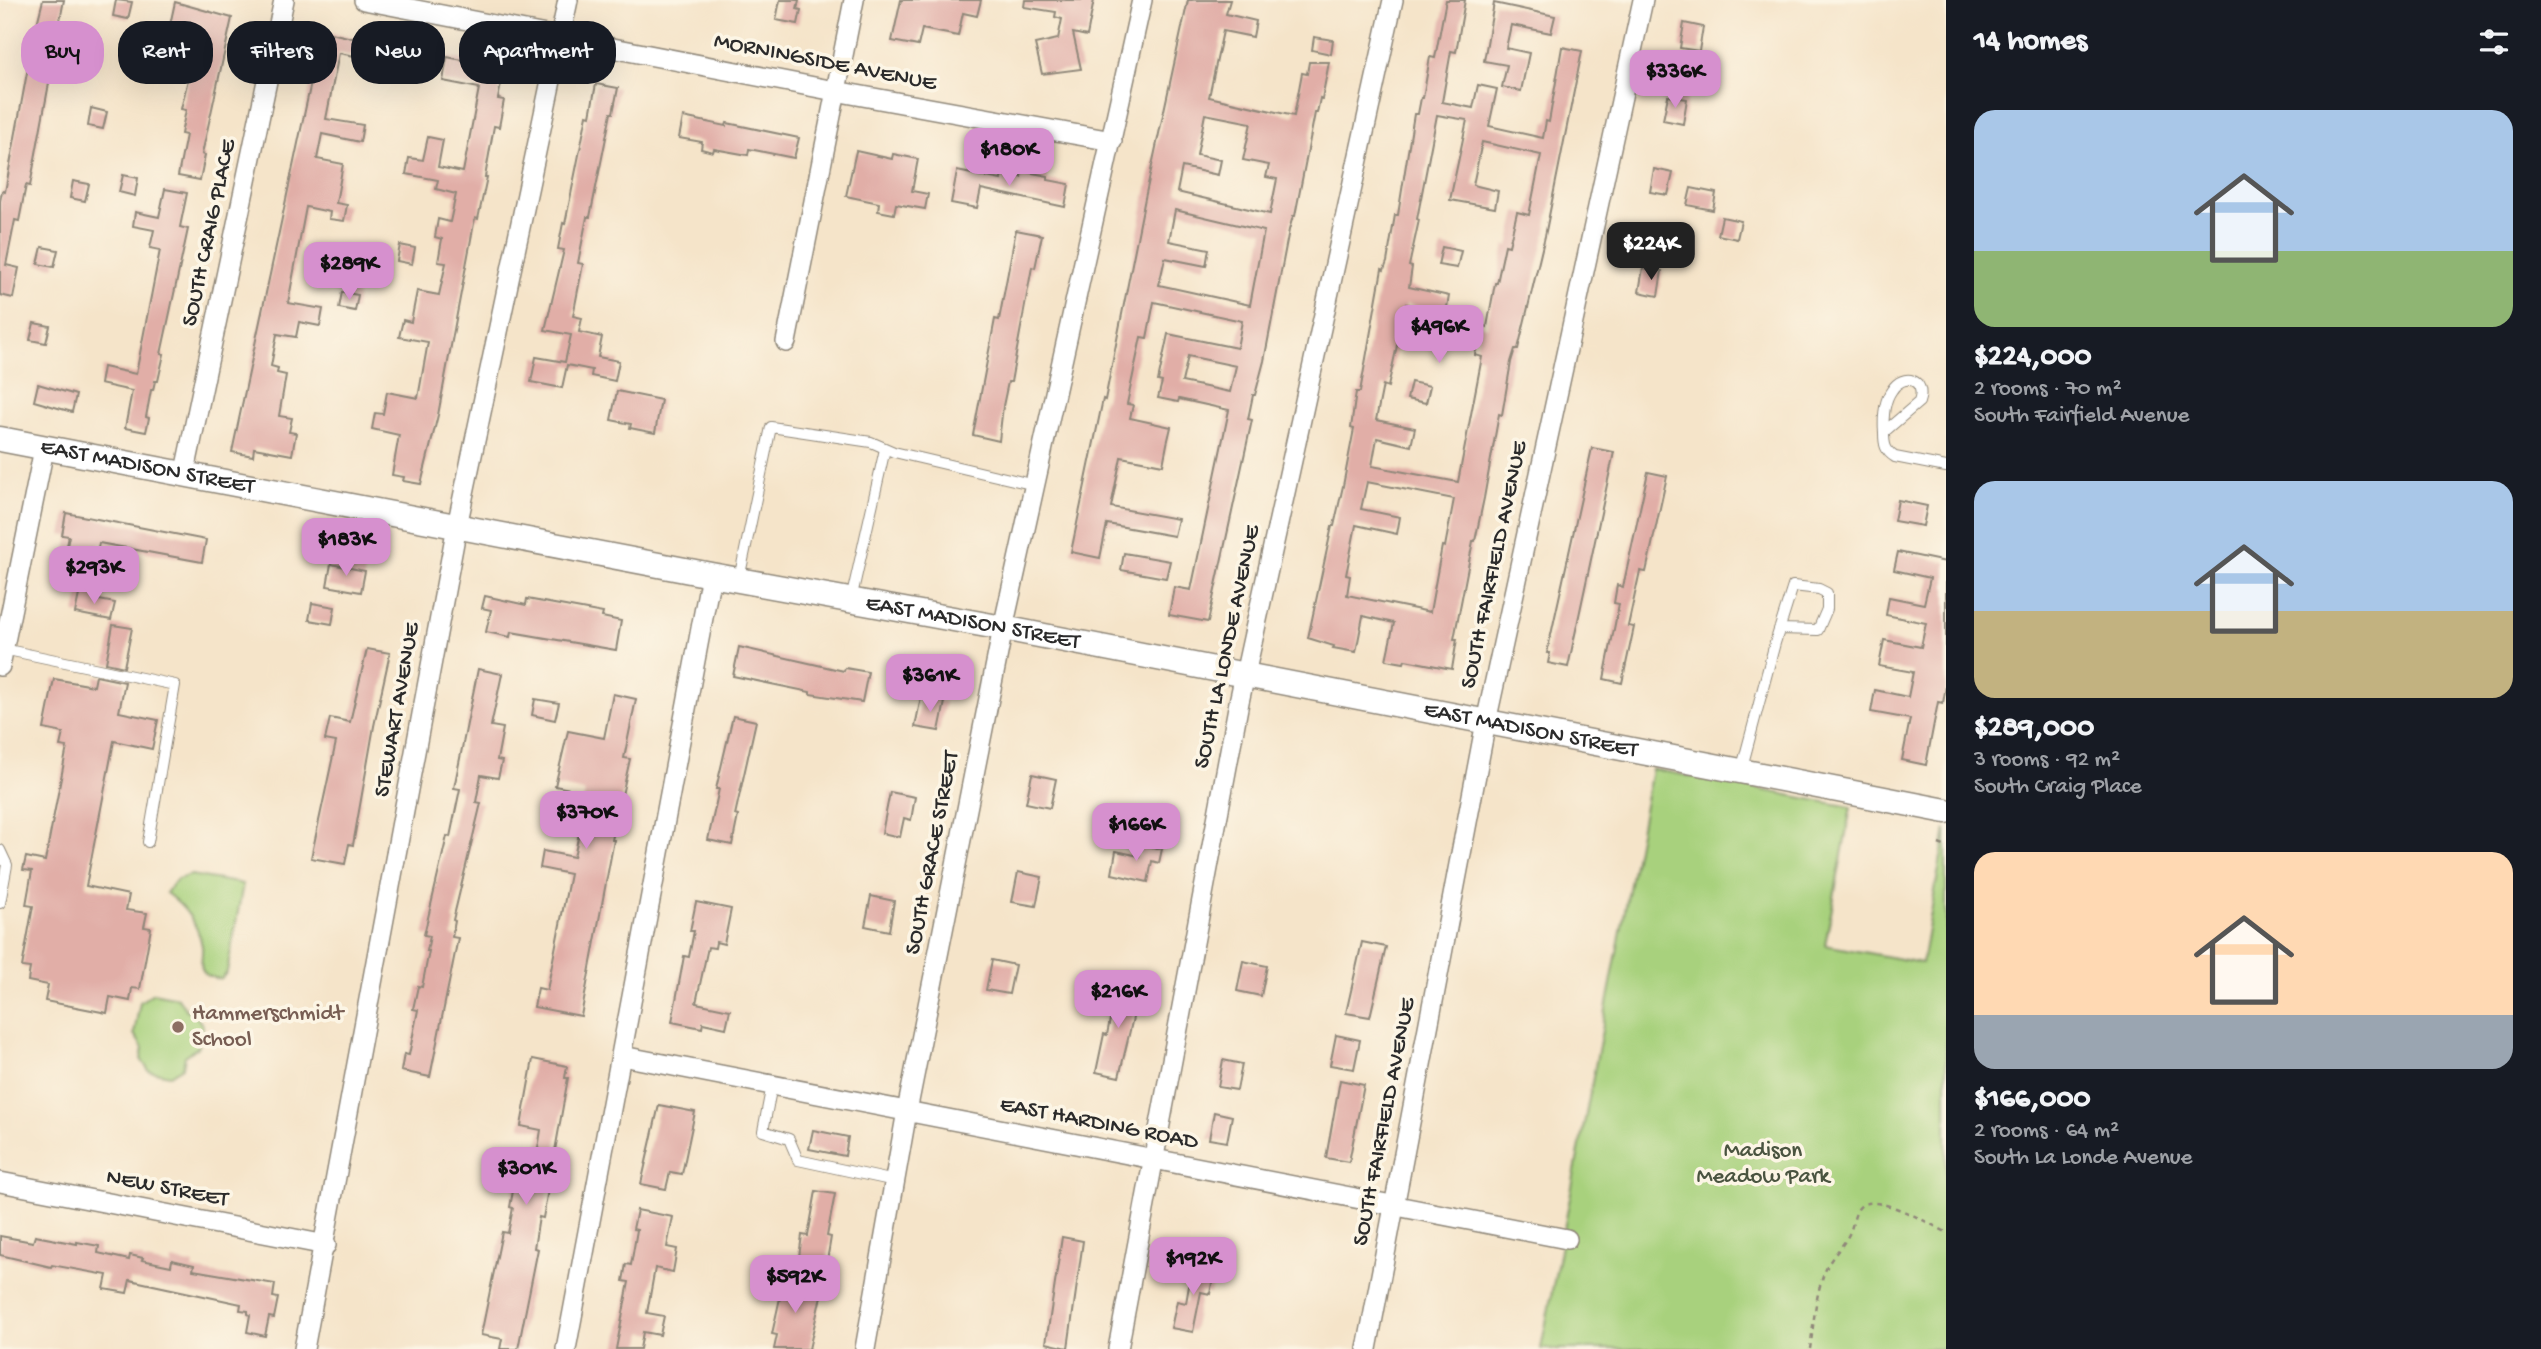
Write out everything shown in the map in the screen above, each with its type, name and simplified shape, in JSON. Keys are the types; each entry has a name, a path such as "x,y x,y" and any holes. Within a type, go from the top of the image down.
{"street":[{"name":"SOUTH CRAIG PLACE","path":"184,476 284,0"},
{"name":"MORNINGSIDE AVENUE","path":"364,0 475,21"},
{"name":"STEWART AVENUE","path":"563,21 568,0"},
{"path":"786,342 854,0"},
{"name":"SOUTH GRACE STREET","path":"865,1349 907,1111 1003,628 1142,0"},
{"name":"SOUTH LA LONDE AVENUE","path":"1118,1349 1239,702 1393,0"},
{"name":"SOUTH FAIRFIELD AVENUE","path":"1367,1349 1486,722 1643,0"},
{"name":"MORNINGSIDE AVENUE","path":"616,48 1112,141"},
{"name":"STEWART AVENUE","path":"304,1349 326,1245 457,526 550,84"},
{"name":"EAST MADISON STREET","path":"0,439 184,476 1003,628 1946,811"},
{"path":"2,658 44,449"},
{"path":"566,1349 711,575"},
{"name":"EAST HARDING ROAD","path":"622,1056 1567,1239"},
{"name":"NEW STREET","path":"0,1182 326,1245"}],"lane":[{"path":"1884,432 1919,402 1922,395 1920,386 1915,381 1910,379 1900,382 1892,389 1886,404 1884,432 1884,446 1888,453 1895,457 1946,467"},
{"path":"738,580 771,427 870,442 885,449 1035,485"},
{"path":"851,600 885,449"},
{"path":"1741,771 1779,629 1793,586 1819,589 1827,593 1826,609 1818,629 1779,629"},
{"path":"2,658 176,685 148,842"},
{"path":"0,850 7,865 0,902"},
{"path":"772,1085 763,1131 789,1139 798,1160 895,1181"}],"path":[{"path":"1939,844 1946,847"},
{"path":"1810,1349 1826,1267 1849,1235 1860,1207 1865,1203 1874,1203 1891,1207 1946,1232"}],"green space":[{"name":"Madison Meadow Park","path":"1652,769 1851,807 1825,945 1922,963 1946,829 1946,1349 1541,1349"},
{"path":"191,875 243,884 227,972 221,979 210,977 203,972 202,946 194,923 184,909 166,893 177,879"},
{"path":"153,993 178,998 203,1026 198,1047 185,1056 183,1067 170,1075 149,1071 141,1059 143,1048 134,1034 140,1002"}],"building":[{"path":"43,0 64,0 60,21 38,21"},
{"path":"116,0 132,2 128,19 113,16"},
{"path":"780,0 799,0 797,9 801,10 798,24 776,20"},
{"path":"901,0 981,0 977,16 963,13 958,36 922,29 918,46 892,41"},
{"path":"1025,0 1094,0 1087,36 1073,33 1081,69 1042,74 1035,44 1058,39 1062,19 1055,17 1056,12 1024,7"},
{"path":"1188,0 1230,0 1226,14 1256,21 1253,37 1223,31 1209,97 1294,116 1302,73 1307,74 1309,62 1329,62 1322,99 1320,98 1315,113 1295,216 1289,230 1264,361 1253,395 1248,419 1252,420 1208,622 1169,615 1174,587 1191,590 1229,410 1179,399 1178,402 1158,398 1162,382 1158,381 1168,334 1237,348 1242,321 1154,302 1147,338 1141,337 1127,404 1133,405 1130,418 1171,427 1163,465 1121,457 1111,507 1178,519 1174,536 1107,524 1100,558 1071,552 1103,399 1105,400","holes":["1205,114 1251,123 1243,160 1269,165 1266,177 1277,179 1270,214 1177,192 1182,167 1218,175 1221,160 1197,155","1175,210 1264,231 1250,305 1159,285 1165,258 1206,266 1209,249 1169,241","1188,356 1236,366 1230,392 1182,382"]},
{"path":"1446,0 1465,0 1456,52 1451,51 1442,102 1473,108 1478,85 1497,89 1489,126 1543,138 1546,121 1549,122 1562,47 1582,51 1545,236 1518,349 1515,349 1511,362 1502,415 1499,414 1454,639 1457,639 1452,669 1405,660 1404,663 1386,660 1394,623 1363,616 1356,652 1333,648 1334,646 1308,638 1343,486 1354,429 1351,428 1356,392 1360,392 1382,269 1384,270 1387,262 1395,215 1398,215 1414,114 1418,114 1423,98 1430,57 1435,58","holes":["1437,115 1467,120 1450,200 1495,208 1498,191 1473,185 1482,142 1541,155 1529,215 1517,212 1509,246 1505,245 1495,283 1487,327 1480,325 1475,355 1482,357 1458,482 1372,466 1377,438 1411,446 1415,428 1376,420 1383,385 1388,387 1406,304 1446,313 1449,296 1409,287 1412,267 1409,266","1367,482 1454,499 1430,612 1347,595 1350,576 1346,575 1356,525 1397,534 1400,517 1361,509"]},
{"path":"175,2 232,18 231,21 227,21 227,41 202,154 205,155 200,180 178,176 186,135 181,134 186,110 181,109 187,84 213,84 213,21 171,21"},
{"path":"1494,3 1555,16 1551,33 1511,25 1506,48 1529,53 1521,91 1502,87 1507,65 1484,61"},
{"path":"1684,23 1703,27 1699,51 1680,48"},
{"path":"337,34 351,38 351,55 339,53 337,63"},
{"path":"1314,37 1333,40 1331,54 1312,50"},
{"path":"447,57 459,59 459,84 501,84 498,99 504,100 499,127 494,126 487,177 478,219 475,218 438,415 421,484 403,481 404,477 392,475 399,435 372,429 375,413 383,414 387,392 418,398 428,342 399,337 403,320 411,322 417,291 439,295 446,263 438,262 442,239 435,237 438,219 450,222 456,194 436,189 438,180 406,174 409,158 423,160 428,137 443,140 438,167 463,172 479,88 445,81"},
{"path":"25,84 49,84 30,186 26,185 19,221 15,220 6,265 19,268 13,298 0,295 0,201 2,191 5,192"},
{"path":"311,84 333,84 326,119 363,125 360,142 322,134 317,159 343,164 336,203 347,205 344,221 329,219 330,212 306,207 288,303 323,309 320,326 299,322 296,337 277,334 271,366 278,368 277,373 286,375 279,416 292,418 289,432 296,433 292,455 254,448 253,456 232,452"},
{"path":"596,84 618,88 590,217 587,217 578,263 583,264 573,316 582,318 579,332 602,337 598,357 619,361 615,381 591,376 592,370 567,365 562,388 531,382 536,357 565,362 571,335 545,330 564,250 558,249 563,223 565,224 587,115 590,116"},
{"path":"1668,96 1687,99 1683,124 1663,120"},
{"path":"91,108 107,112 103,129 88,126"},
{"path":"683,117 799,138 794,158 749,149 748,155 701,149 702,142 679,138"},
{"path":"856,151 892,159 893,154 918,159 912,191 928,194 925,209 896,204 894,214 878,211 879,203 846,196"},
{"path":"1654,169 1673,173 1668,195 1650,192"},
{"path":"957,171 1001,180 1002,173 1021,177 1022,171 1048,176 1048,180 1069,184 1065,207 981,189 977,208 951,203"},
{"path":"123,175 138,178 135,196 119,192"},
{"path":"73,181 89,184 85,201 70,198"},
{"path":"1691,188 1716,193 1713,210 1687,205"},
{"path":"165,189 187,193 180,227 188,229 161,354 164,354 158,381 155,381 151,390 146,432 125,428 132,391 100,384 103,367 136,374 160,250 150,248 154,230 133,226 135,212 159,217"},
{"path":"1722,217 1741,221 1737,239 1718,235"},
{"path":"1016,230 1042,235 1035,268 1032,267 1011,382 1008,382 1003,406 999,441 973,435 995,319 999,320"},
{"path":"400,245 415,248 412,264 397,261"},
{"path":"42,247 58,250 54,267 38,264"},
{"path":"1442,247 1461,251 1457,268 1438,265"},
{"path":"1643,268 1662,271 1658,296 1639,292"},
{"path":"342,292 358,295 355,311 339,308"},
{"path":"34,323 50,326 46,343 30,340"},
{"path":"1411,382 1430,386 1426,403 1407,399"},
{"path":"38,384 76,395 72,412 34,401"},
{"path":"617,391 661,400 655,433 630,428 631,424 611,420"},
{"path":"1592,448 1614,452 1568,667 1548,663 1550,653 1547,653"},
{"path":"1648,472 1667,476 1646,572 1640,571 1628,626 1634,627 1622,683 1604,679 1619,604 1614,603 1617,585 1623,587"},
{"path":"1898,500 1927,506 1923,526 1894,521"},
{"path":"66,513 206,540 202,562 99,543 97,552 83,549 79,569 63,565 69,536 62,535"},
{"path":"1898,552 1946,562 1946,686 1943,703 1938,702 1926,765 1902,760 1910,719 1871,712 1875,690 1908,697 1913,672 1879,666 1884,640 1921,647 1926,623 1886,615 1889,597 1924,604 1930,578 1894,570"},
{"path":"1124,553 1170,561 1166,578 1121,570"},
{"path":"331,564 365,571 361,592 327,586"},
{"path":"80,590 100,594 99,600 115,603 111,620 75,613"},
{"path":"485,596 526,605 527,599 603,613 602,617 621,621 616,650 511,632 510,637 486,632 491,610 482,608"},
{"path":"312,603 335,607 332,624 309,620"},
{"path":"113,625 132,628 124,667 106,663"},
{"path":"739,647 844,671 845,668 868,672 862,702 810,694 733,676"},
{"path":"367,649 390,653 353,845 349,844 345,864 311,858 336,742 325,740 330,718 350,722"},
{"path":"478,669 502,674 491,726 503,728 497,760 502,761 498,778 481,775 476,802 481,803 453,920 452,937 458,938 430,1077 401,1071 404,1054 409,1055 418,1010 413,1009 418,986 422,987 429,951 430,936 424,935 460,789 454,788"},
{"path":"96,676 125,682 119,712 158,720 152,749 114,741 86,886 129,895 126,910 147,913 144,927 151,928 140,989 132,988 130,1001 110,997 107,1013 45,1001 48,985 28,981 30,968 22,967 33,906 26,905 32,871 23,870 26,857 45,861 67,747 60,746 63,733 44,729 54,679 94,686"},
{"path":"613,694 636,699 624,758 630,759 612,840 581,1016 534,1007 538,988 547,990 570,874 540,868 543,851 574,857 579,833 543,826 546,810 580,816 585,792 555,786 568,731 604,738"},
{"path":"921,697 945,702 939,731 915,727"},
{"path":"535,699 559,703 555,720 532,715"},
{"path":"733,716 756,721 735,815 738,816 732,845 708,840 719,789 716,789"},
{"path":"1032,774 1056,779 1050,808 1026,803"},
{"path":"890,792 915,797 911,820 904,818 900,837 882,833"},
{"path":"1141,845 1162,849 1159,863 1152,861 1148,882 1112,874 1116,851 1139,856"},
{"path":"1018,872 1042,877 1036,906 1012,902"},
{"path":"871,896 894,901 889,931 865,926"},
{"path":"696,902 731,909 724,944 716,942 715,948 708,947 696,1003 730,1010 726,1028 703,1023 702,1028 672,1022 684,956 689,957 694,931 690,931"},
{"path":"1362,942 1386,947 1370,1017 1346,1013"},
{"path":"992,960 1015,965 1009,994 986,990"},
{"path":"1243,961 1267,966 1261,996 1237,991"},
{"path":"1117,983 1140,988 1119,1077 1096,1072 1104,1034 1107,1035"},
{"path":"1336,1035 1360,1040 1354,1069 1330,1065"},
{"path":"533,1059 567,1066 565,1078 568,1078 543,1218 539,1217 534,1248 538,1249 518,1349 500,1349 502,1339 481,1335 502,1232 508,1233 513,1208 510,1207 516,1175 512,1174 517,1151 537,1155 541,1130 521,1126"},
{"path":"1223,1060 1242,1064 1237,1090 1218,1087"},
{"path":"1340,1080 1364,1085 1349,1162 1326,1158"},
{"path":"659,1105 695,1112 682,1174 670,1172 666,1189 641,1184"},
{"path":"1214,1112 1232,1116 1227,1142 1209,1139"},
{"path":"813,1130 848,1137 845,1156 809,1149"},
{"path":"816,1191 835,1194 827,1236 831,1237 827,1261 799,1257 802,1235 808,1236"},
{"path":"637,1210 673,1217 667,1247 677,1249 673,1272 655,1268 647,1313 664,1316 660,1335 643,1332 640,1349 616,1349 629,1282 623,1281 626,1264 631,1265 637,1230 633,1229"},
{"path":"0,1236 33,1242 35,1236 77,1242 99,1246 98,1253 129,1260 130,1255 171,1266 172,1260 194,1265 193,1270 275,1284 273,1297 278,1298 274,1318 269,1317 265,1336 247,1332 250,1315 248,1311 240,1310 241,1304 130,1280 127,1293 104,1289 107,1275 52,1265 51,1267 0,1255"},
{"path":"1062,1237 1083,1241 1068,1348 1046,1343"},
{"path":"1193,1263 1215,1267 1210,1294 1201,1292 1193,1332 1171,1328 1177,1301 1186,1303"},
{"path":"786,1271 806,1275 802,1293 821,1296 809,1349 774,1349 777,1335 772,1334"}],"place":[{"name":"Hammerschmidt School","path":"178,1027"}]}
